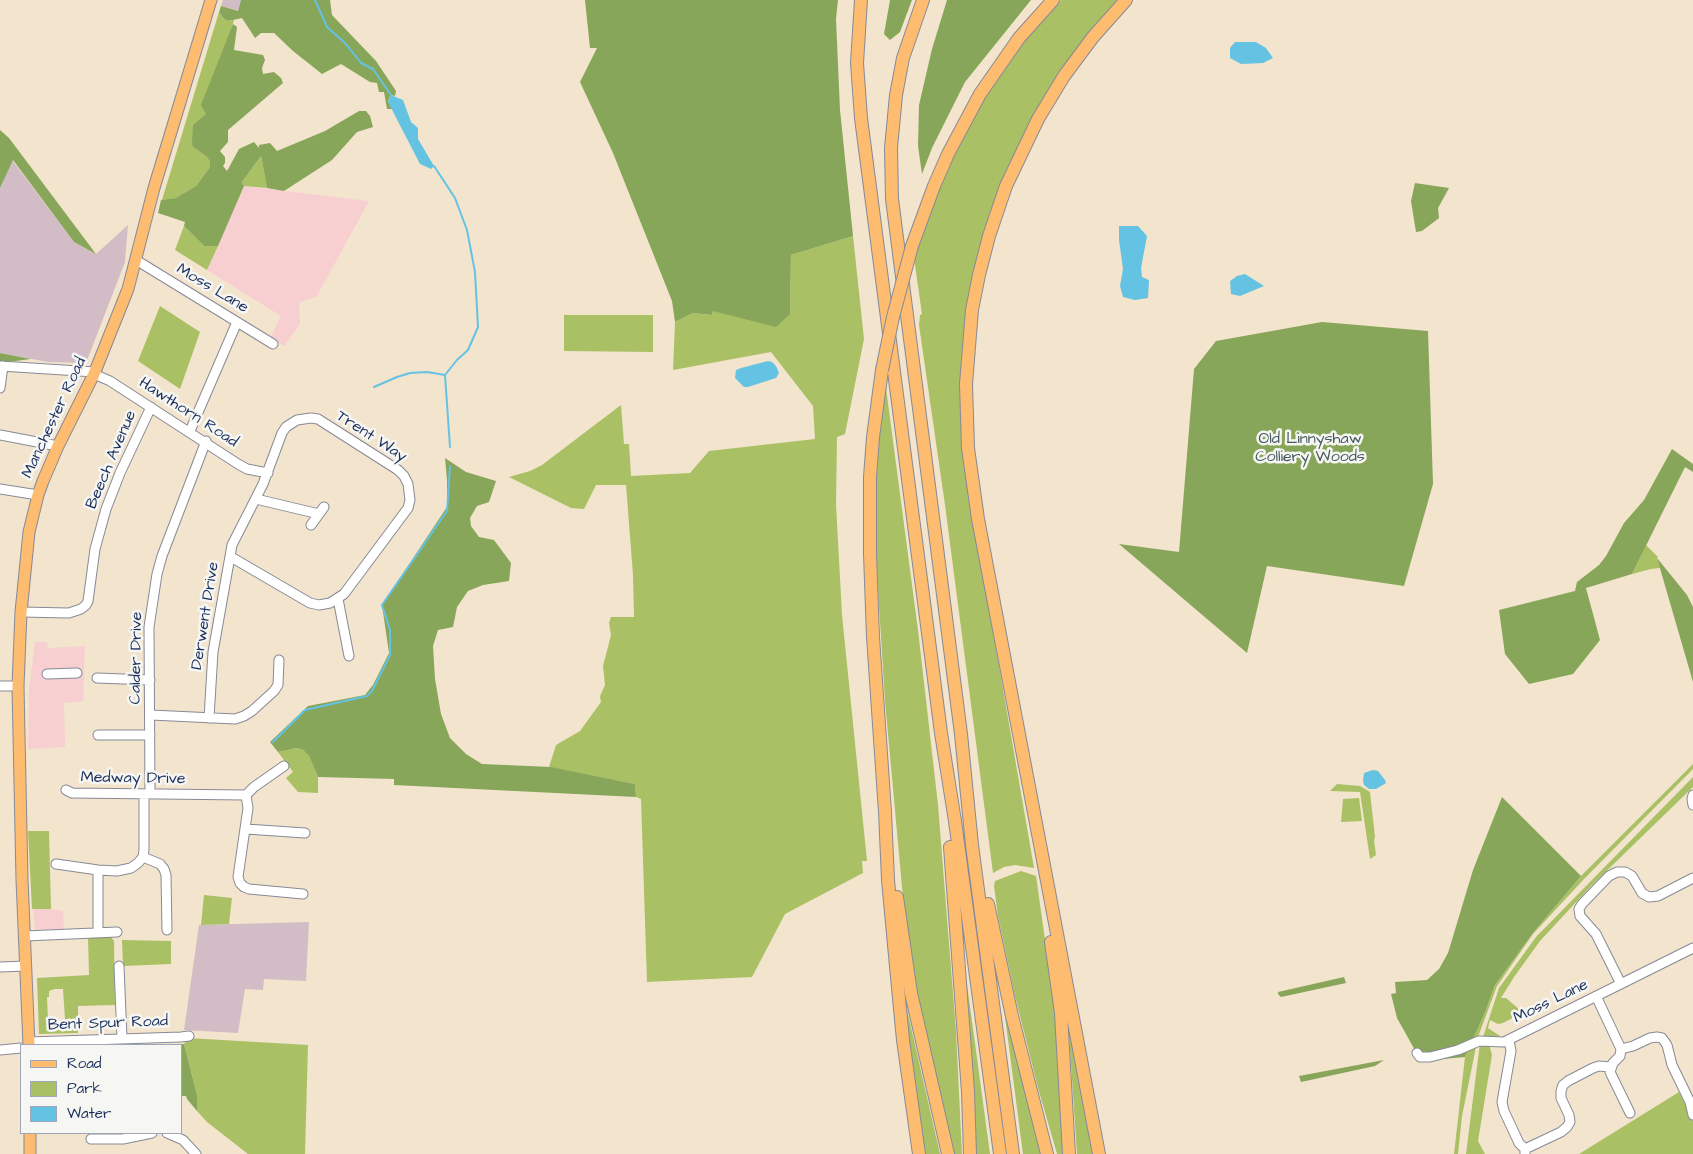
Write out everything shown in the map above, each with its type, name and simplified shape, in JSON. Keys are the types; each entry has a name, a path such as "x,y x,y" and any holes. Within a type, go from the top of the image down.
{"highway":[{"path":"860,0 857,63 861,118 941,733 955,821 1000,1154"},
{"path":"923,0 903,58 896,95 892,132 891,181 895,229 961,734 972,845 1013,1154"},
{"path":"919,1154 899,1004 888,880 873,636 870,477 876,413 882,370 893,317 912,246 934,186 948,154 980,94 1020,38 1053,0"},
{"path":"1099,1154 978,519 968,448 966,384 972,310 979,275 989,236 1006,186 1040,114 1064,76 1093,37 1126,0"},
{"path":"1014,710 1061,1013 1069,1154"},
{"path":"941,733 968,1092 970,1154"},
{"path":"961,734 998,958 1047,1154"},
{"path":"885,812 911,993 948,1154"}],"main road":[{"name":"Manchester Road","path":"26,1044 26,966 18,686 20,612 27,545 38,495 58,446 94,373 128,289 154,188 211,0"},
{"path":"30,1134 30,1154"}],"street":[{"name":"Moss Lane","path":"136,260 273,344"},
{"path":"190,432 237,322"},
{"path":"0,388 2,366 94,373"},
{"name":"Hawthorn Road","path":"94,373 206,441 247,469 268,473"},
{"name":"Beech Avenue","path":"20,612 69,613 86,605 95,549 106,509 120,472 150,408"},
{"name":"Trent Way","path":"243,522 268,473 282,433 286,427 297,420 311,418 318,420 398,470 404,476 410,492 408,508 344,594 338,599"},
{"path":"0,435 58,446"},
{"name":"Calder Drive","path":"143,857 150,735 150,627 157,574 162,556 206,441"},
{"path":"0,489 38,495"},
{"path":"256,499 322,511 310,525"},
{"name":"Derwent Drive","path":"210,718 213,652 232,545 243,522"},
{"path":"231,557 310,603 330,603 338,599 350,656"},
{"path":"150,715 235,719 252,711 274,691 278,685 278,660"},
{"path":"47,674 77,673"},
{"path":"96,678 150,680"},
{"path":"0,686 18,686"},
{"path":"98,735 150,735"},
{"path":"285,768 254,787 246,795 248,808 246,829 238,877 240,883 249,889 303,895"},
{"name":"Medway Drive","path":"66,790 72,794 200,792 246,795"},
{"path":"1693,795 1693,805"},
{"path":"246,829 305,832"},
{"path":"56,864 98,870 123,871 138,863 143,857 160,864 166,875 167,925"},
{"path":"98,870 98,933"},
{"path":"1621,984 1596,934 1580,916 1579,910 1582,904 1609,876 1617,872 1625,872 1632,876 1642,893 1649,898 1658,896 1693,878"},
{"path":"25,936 117,932"},
{"name":"Moss Lane","path":"1417,1053 1420,1057 1430,1057 1458,1050 1479,1041 1500,1042 1510,1040 1693,948"},
{"path":"0,967 26,966"},
{"path":"119,966 122,1039"},
{"path":"1596,996 1621,1049 1620,1056 1611,1067 1612,1076 1625,1109"},
{"name":"Bent Spur Road","path":"42,1044 188,1036"},
{"path":"1621,1049 1654,1037 1662,1038 1667,1045 1672,1065 1690,1102 1693,1115"},
{"path":"1510,1040 1511,1051 1502,1102 1504,1111 1525,1151 1567,1128 1570,1122 1562,1098 1563,1085 1598,1066 1611,1067"},
{"name":"Bent Spur Road","path":"0,1050 20,1046"},
{"path":"97,1137 123,1139 147,1134"},
{"path":"169,1134 183,1140 196,1154"}],"shaded area":[{"path":"223,0 241,0 238,11 221,6"},
{"path":"12,160 74,242 96,254 128,225 125,262 86,363 48,362 0,353 0,188"},
{"path":"244,186 369,201 317,296 299,303 300,324 284,346 270,338 281,316 207,270"},
{"path":"35,642 47,642 48,648 85,646 83,701 64,703 65,747 28,749 29,691"},
{"path":"33,909 63,911 64,929 35,930"},
{"path":"309,922 306,981 264,979 263,990 245,989 238,1033 184,1030 199,925"}],"green space":[{"path":"241,0 330,0 332,15 376,61 396,91 395,96 391,95 388,101 392,109 387,109 384,92 379,92 377,83 370,82 341,64 322,74 274,33 261,33 255,38 242,18 228,21 223,18 219,12 221,6 238,11"},
{"path":"585,0 838,0 836,19 840,110 853,236 791,255 790,314 776,327 713,311 712,315 693,313 675,322 672,301 613,153 580,82 597,48 590,48"},
{"path":"890,0 912,0 900,32 890,40 884,34"},
{"path":"947,0 1031,0 965,82 932,148 922,174 918,146 919,105 932,49"},
{"path":"1061,0 1120,0 1106,14 1066,65 1028,126 965,334 977,539 1034,868 1015,865 1004,867 993,873 945,505 919,325 920,315 922,314 914,258 936,187 987,93 1030,33"},
{"path":"219,12 228,21 234,20 206,114 193,147 207,157 210,167 196,186 177,198 162,200"},
{"path":"233,24 237,27 234,50 263,55 265,60 262,68 263,74 274,72 281,78 283,83 228,130 228,142 220,151 225,157 223,166 227,171 239,149 254,142 259,148 259,145 270,143 277,151 325,131 359,111 366,111 370,116 373,127 357,132 332,160 284,191 267,188 261,156 242,182 244,186 218,246 204,246 184,226 185,222 158,213 161,200 176,198 196,186 210,167 207,157 193,147 193,125 206,114 201,105"},
{"path":"0,130 9,138 96,254 74,242 13,160 0,188"},
{"path":"261,156 267,188 244,186 242,182"},
{"path":"1415,183 1449,188 1438,208 1439,218 1422,231 1416,232 1411,201"},
{"path":"184,226 204,246 218,246 207,270 175,250"},
{"path":"853,236 864,339 845,434 837,437 836,504 842,615 867,861 862,861 863,873 785,914 752,977 647,982 641,799 636,797 635,784 549,767 556,745 580,731 601,702 600,696 605,685 603,666 611,635 609,623 611,617 634,617 633,575 626,485 596,485 584,509 571,508 509,477 530,471 542,465 621,405 624,444 629,444 631,476 690,473 709,451 815,439 813,406 771,352 673,370 675,322 693,313 712,315 713,311 790,314 791,255"},
{"path":"160,306 200,332 180,389 138,361"},
{"path":"564,315 653,315 653,352 564,351"},
{"name":"Old Linnyshaw Colliery Woods","path":"1322,322 1428,331 1433,484 1404,586 1267,566 1247,653 1119,544 1179,552 1194,369 1216,341"},
{"path":"0,353 31,359 0,363"},
{"path":"886,388 918,630 938,805 956,1031 962,1154 954,1154 935,1077 911,964 905,920 885,701 875,542 875,486 878,432"},
{"path":"1672,449 1693,464 1693,472 1685,467 1632,574 1586,588 1600,640 1573,674 1529,684 1505,654 1499,610 1575,591 1577,582 1599,565 1606,556 1624,523 1644,500"},
{"path":"445,458 466,472 496,481 489,502 477,506 470,518 471,526 479,537 494,540 511,563 509,581 483,585 468,591 457,607 453,627 438,630 433,646 435,679 441,714 450,738 466,754 482,764 551,767 635,784 636,797 394,785 394,779 318,777 309,756 303,750 297,748 278,752 270,742 308,706 365,695 373,685 389,653 382,605 447,507"},
{"path":"1646,545 1658,557 1660,568 1632,574"},
{"path":"1657,558 1687,595 1693,607 1693,682"},
{"path":"297,748 303,750 309,756 318,777 318,793 298,792 286,778 293,772 278,752"},
{"path":"1693,764 1693,769 1584,879 1533,934 1497,986 1478,1037 1462,1116 1458,1154 1454,1154 1465,1057 1495,985 1533,933 1581,876"},
{"path":"1693,777 1693,787 1591,886 1540,941 1501,998 1506,998 1520,1010 1520,1014 1498,1024 1490,1020 1488,1028 1500,1036 1483,1037 1499,988 1536,937"},
{"path":"1337,784 1360,786 1370,792 1376,855 1370,859 1360,792 1330,791"},
{"path":"1502,797 1581,876 1533,933 1495,985 1465,1057 1421,1061 1397,1018 1391,994 1396,993 1395,982 1427,980 1439,969 1448,953 1473,870"},
{"path":"1359,798 1362,821 1341,822 1343,799"},
{"path":"28,831 49,831 51,909 32,909"},
{"path":"1021,871 1036,876 1055,1010 1064,1154 1057,1154 1038,1088 1015,996 998,916 995,881"},
{"path":"204,895 232,898 229,924 201,925"},
{"path":"111,937 114,941 115,1005 78,1006 78,1033 39,1034 37,978 89,975 88,938","holes":["63,989 65,1019 63,1019 63,1024 57,1024 56,1019 48,1020 47,997 49,997 49,991"]},
{"path":"122,940 171,941 171,964 123,966"},
{"path":"966,977 990,1154 975,1154"},
{"path":"1344,977 1346,983 1281,997 1278,994 1278,992"},
{"path":"903,992 940,1154 924,1154"},
{"path":"1002,994 1043,1154 1023,1154"},
{"path":"1069,1034 1072,1034 1095,1154 1077,1154"},
{"path":"188,1038 308,1045 305,1154 248,1154 207,1122 197,1111 197,1095 184,1044"},
{"path":"1480,1043 1489,1044 1492,1055 1478,1141 1485,1154 1466,1154"},
{"path":"182,1044 184,1044 197,1095 197,1111 186,1096 182,1096"},
{"path":"1384,1060 1375,1066 1301,1082 1299,1076"},
{"path":"1679,1092 1693,1121 1693,1154 1579,1154"}],"water":[{"path":"1235,42 1256,42 1266,48 1273,58 1263,63 1241,64 1230,58 1230,48"},
{"path":"391,95 403,100 411,122 418,128 418,139 434,166 431,169 420,164 388,102"},
{"path":"1119,226 1138,226 1147,236 1141,268 1142,277 1149,280 1148,298 1135,300 1123,297 1120,286 1123,269"},
{"path":"1245,274 1264,286 1240,296 1231,294 1230,281 1237,276"},
{"path":"768,361 776,366 779,373 776,378 744,387 735,378 736,370"},
{"path":"1373,770 1378,771 1386,783 1376,789 1369,789 1364,785 1364,773"}],"waterway":[{"path":"315,0 327,27 345,43 361,63 373,69 391,95"},
{"path":"434,166 455,198 467,230 475,272 478,327 468,350 445,375 450,447"},
{"path":"374,387 410,373 427,372 445,375"},
{"path":"273,742 305,710 367,696 372,691 390,655 390,630 382,605 447,511 450,466"}]}
